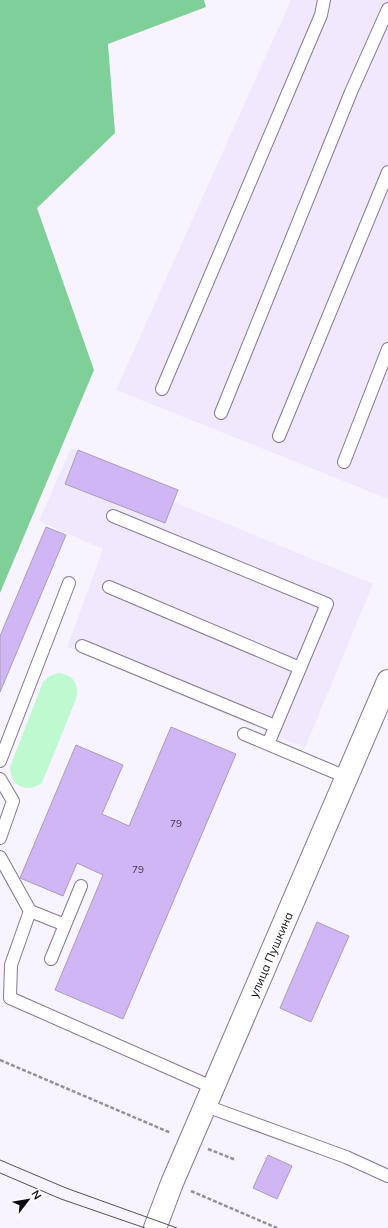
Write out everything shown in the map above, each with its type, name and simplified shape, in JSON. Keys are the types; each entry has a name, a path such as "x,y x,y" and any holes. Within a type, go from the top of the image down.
{"main road":[{"name":"улица Пушкина","path":"155,1228 172,1183 388,681"}],"lane":[{"path":"162,389 321,15 324,0"},
{"path":"221,413 351,92 388,9"},
{"path":"279,436 388,172"},
{"path":"344,462 388,349"},
{"path":"113,516 327,604 268,744"},
{"path":"0,761 69,583"},
{"path":"109,587 300,668"},
{"path":"82,646 275,726"},
{"path":"244,734 346,777"},
{"path":"0,779 13,801 0,838"},
{"path":"0,857 30,911 65,925"},
{"path":"51,959 81,886"},
{"path":"30,911 11,965 10,998 210,1097 388,1176"}],"path":[{"path":"0,1060 236,1160"},
{"path":"172,1183 277,1228"}],"shaded area":[{"path":"291,0 388,0 388,499 116,390"},
{"path":"71,448 171,490 167,499 373,584 305,748 67,647 103,549 39,521"}],"green space":[{"path":"0,0 204,0 206,7 108,44 115,133 37,208 94,370 0,593"},
{"path":"59,673 72,678 74,681 77,689 76,699 42,783 31,788 25,788 16,783 13,779 10,767 43,682 50,676"}],"building":[{"path":"78,450 178,490 165,523 65,484"},
{"path":"46,527 66,535 0,692 0,636"},
{"path":"171,727 236,754 123,1019 55,990 103,875 77,863 63,896 20,878 76,745 123,765 102,814 129,826"},
{"path":"317,922 349,936 311,1022 280,1008"},
{"path":"268,1155 292,1166 277,1199 253,1188"}],"tram line":[{"path":"0,1160 66,1188 177,1228"},
{"path":"0,1173 61,1199 145,1228"}]}
